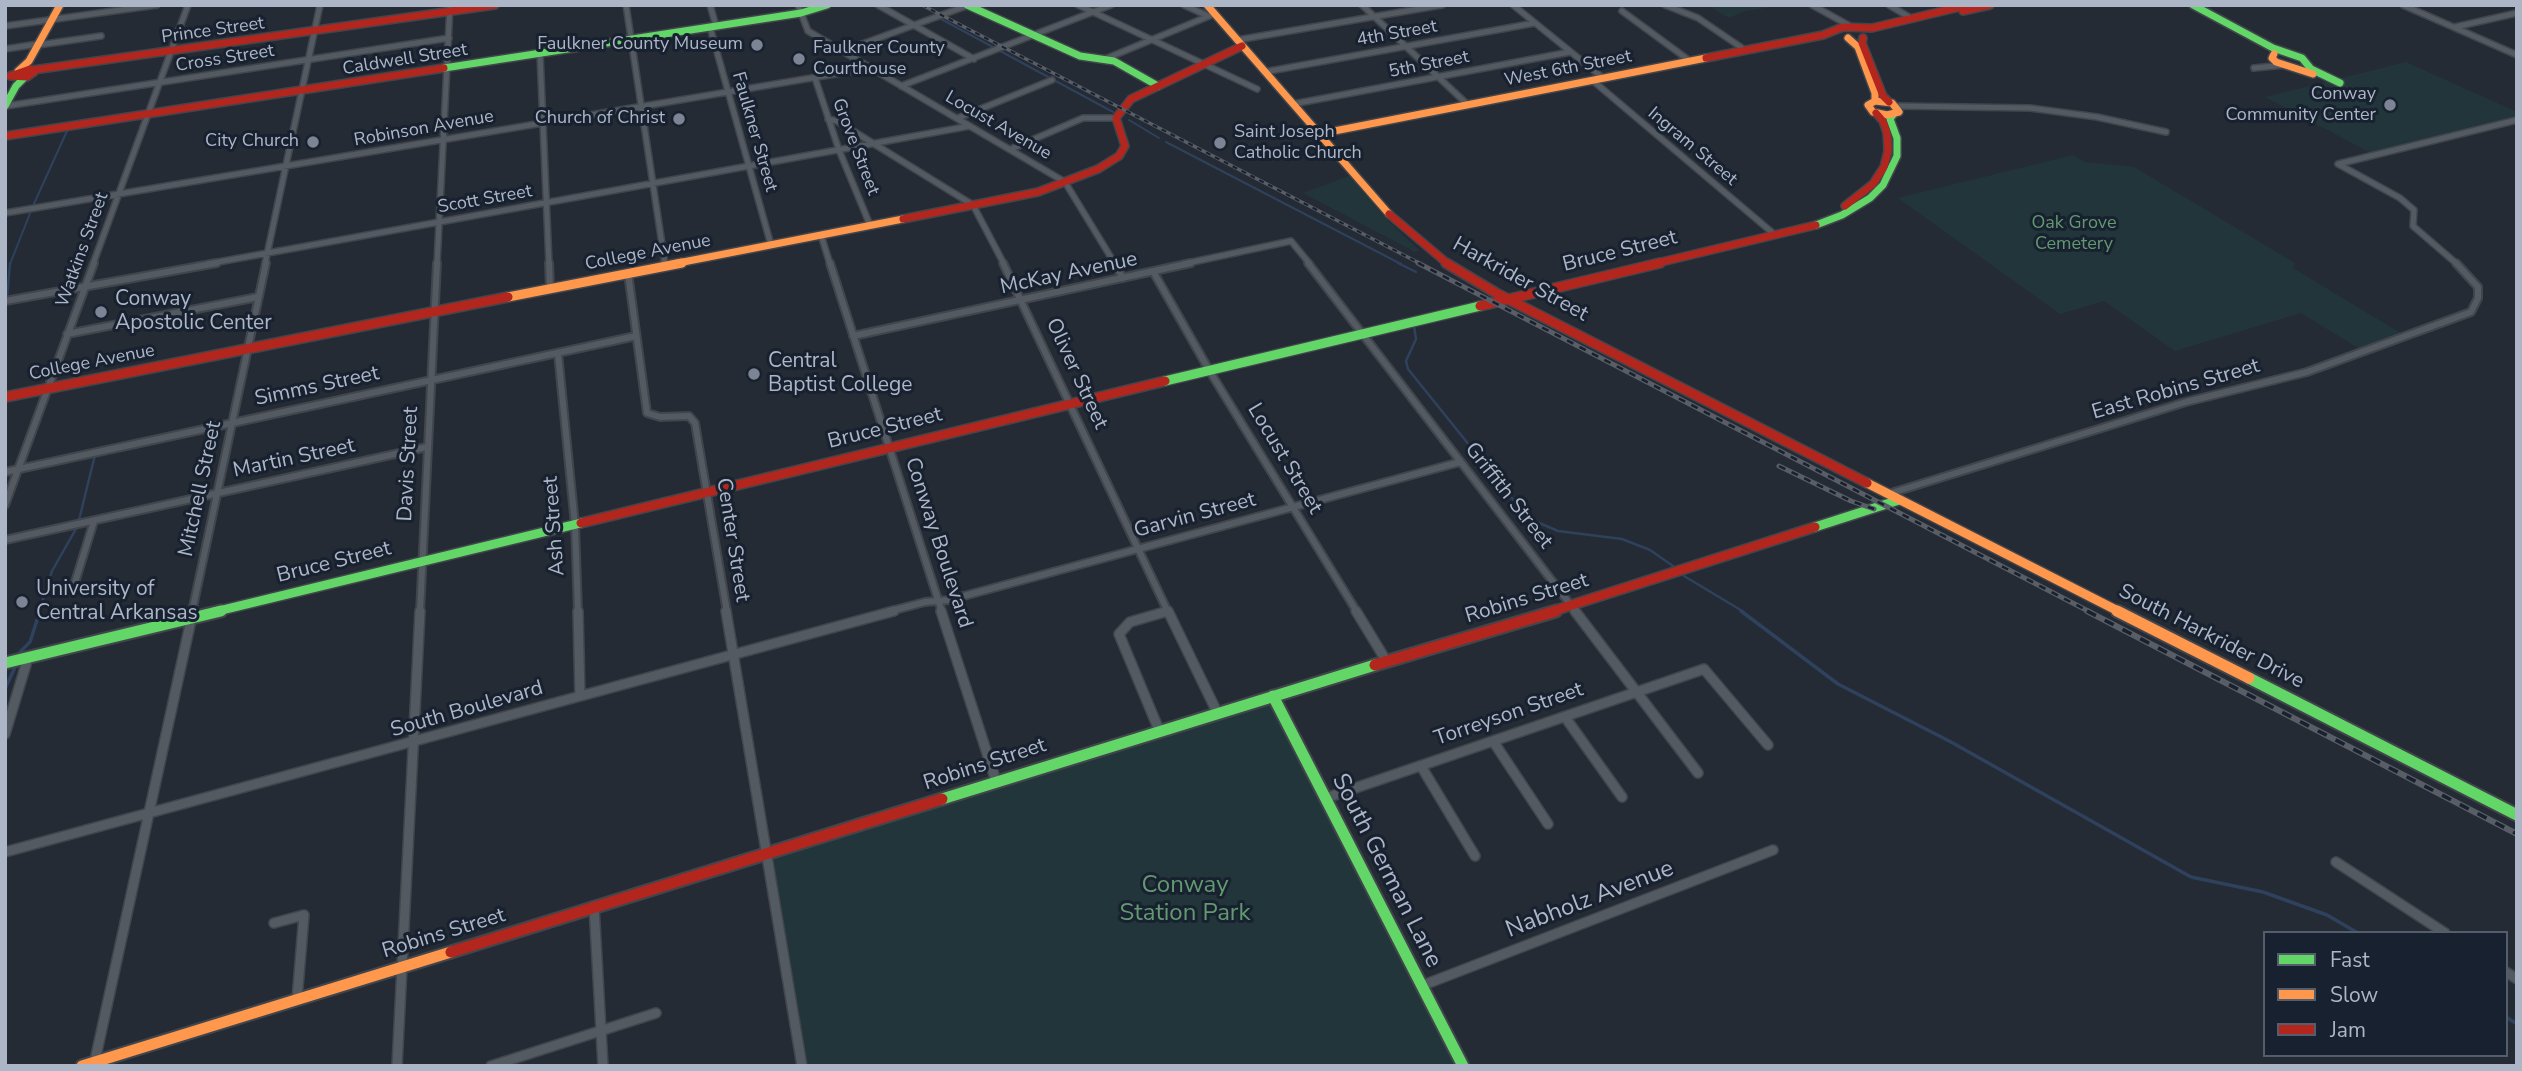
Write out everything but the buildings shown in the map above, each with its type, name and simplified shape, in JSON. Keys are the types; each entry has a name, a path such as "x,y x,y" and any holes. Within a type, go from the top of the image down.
{"street":[{"path":"5,106 19,74 60,5"},
{"path":"5,26 157,5"},
{"name":"Watkins Street","path":"5,505 188,5"},
{"name":"Mitchell Street","path":"94,1064 192,618 320,5"},
{"name":"Prince Street","path":"19,74 315,32 450,9 495,5"},
{"path":"626,5 665,266"},
{"name":"Faulkner Street","path":"710,5 729,92 771,245"},
{"name":"Caldwell Street","path":"8,137 713,27 827,5"},
{"path":"878,5 974,59"},
{"path":"843,51 968,5 1083,58 1105,59 1158,86"},
{"path":"1078,5 1257,89"},
{"path":"901,86 1111,5"},
{"path":"1184,5 1209,9"},
{"path":"1362,5 1468,105"},
{"path":"1011,149 1083,118 1116,118 1131,99 1231,53 1240,43 1442,5"},
{"path":"1513,5 1603,78"},
{"path":"1665,5 1703,21 1745,50"},
{"path":"1812,5 1844,29 1858,47 1875,93 1875,101 1894,109"},
{"path":"1889,5 1909,17"},
{"path":"1844,29 1865,37 1990,5"},
{"path":"2186,5 2277,55 2302,58 2296,66"},
{"path":"2193,5 2296,66 2337,83"},
{"path":"2403,5 2517,55"},
{"path":"1844,29 1872,28 1964,6"},
{"name":"Davis Street","path":"397,1066 450,9"},
{"name":"Locust Avenue","path":"799,9 808,31 1065,182 1123,278"},
{"path":"1105,59 1209,9"},
{"name":"Harkrider Street","path":"1209,9 1393,218 1432,253 1473,281 1887,494"},
{"path":"1622,11 1690,61"},
{"path":"2454,28 2517,13"},
{"name":"4th Street","path":"1264,72 1535,23"},
{"name":"West 6th Street","path":"1319,134 1844,29"},
{"path":"1867,50 1871,38 1884,30"},
{"path":"5,49 101,36"},
{"name":"Bruce Street","path":"5,663 1209,370 1509,300 1774,234 1802,230 1831,220 1870,198 1883,185 1894,165 1898,148 1890,119 1894,109 1883,96 1862,43 1865,37"},
{"name":"Cross Street","path":"5,106 449,38"},
{"name":"5th Street","path":"1293,104 1570,52"},
{"path":"1231,53 1250,55"},
{"path":"540,54 551,288"},
{"path":"2277,55 2271,61 2254,68 2296,66"},
{"name":"Robinson Avenue","path":"846,72 860,61"},
{"name":"Robinson Avenue","path":"5,213 871,68"},
{"name":"Grove Street","path":"815,78 839,150 870,225"},
{"path":"958,118 1052,80"},
{"name":"Ingram Street","path":"1592,80 1774,234"},
{"name":"Bruce Street","path":"1774,234 1843,207 1873,184 1884,167 1888,143 1883,121 1868,105 1875,101"},
{"path":"1876,113 1917,107 2030,107 2097,117 2166,132"},
{"name":"College Avenue","path":"5,397 1038,192 1098,169 1119,156 1125,146 1116,118"},
{"name":"Oliver Street","path":"828,119 837,121 972,205 1023,300 1138,550 1217,712"},
{"name":"East Robins Street","path":"1887,494 2186,402 2307,372 2471,312 2479,298 2479,287 2445,251 2413,226 2414,210 2400,198 2338,164 2517,120"},
{"name":"Scott Street","path":"5,301 970,126"},
{"path":"1843,207 1870,198 1867,194 1875,186 1873,184"},
{"name":"Conway Boulevard","path":"821,235 996,781"},
{"name":"McKay Avenue","path":"853,336 1290,241"},
{"name":"Griffith Street","path":"1290,241 1364,333 1698,773"},
{"name":"Locust Street","path":"1154,272 1209,370 1387,662"},
{"name":"Center Street","path":"628,273 647,413 660,417 689,416 693,419 802,1066"},
{"path":"67,334 258,297"},
{"name":"Simms Street","path":"5,472 636,336"},
{"name":"Ash Street","path":"558,353 575,524 580,696"},
{"name":"Martin Street","path":"5,540 427,447"},
{"name":"Garvin Street","path":"939,601 1460,462"},
{"name":"South Harkrider Drive","path":"1887,494 2517,815"},
{"name":"Robins Street","path":"82,1066 1217,712 1571,606 1899,500"},
{"path":"72,592 94,521"},
{"name":"South Boulevard","path":"5,852 925,602 939,601"},
{"path":"1159,730 1119,634 1130,622 1168,611"},
{"path":"5,734 29,657"},
{"name":"Torreyson Street","path":"1326,798 1704,669 1768,745"},
{"name":"South German Lane","path":"1273,696 1464,1066"},
{"path":"1565,717 1622,797"},
{"path":"1493,741 1548,824"},
{"path":"1421,766 1475,856"},
{"name":"Nabholz Avenue","path":"1421,986 1773,849"},
{"path":"2336,862 2442,931"},
{"path":"594,906 603,1066"},
{"path":"274,923 304,915 297,999"},
{"path":"491,1066 656,1013"}],"green space":[{"path":"1708,5 1787,5 1745,11 1729,18"},
{"name":"Conway Community Center","path":"2406,62 2517,112 2517,116 2371,153 2265,97"},
{"name":"Oak Grove Cemetery","path":"2073,155 2085,162 2134,167 2295,263 2293,268 2407,337 2363,351 2301,313 2175,351 2104,301 2060,314 1898,198"},
{"path":"1349,176 1384,217 1419,250 1415,252 1303,193"},
{"name":"Conway Station Park","path":"1262,703 1271,704 1457,1066 808,1066 773,861 776,856"}],"waterway":[{"path":"941,19 1113,112"},
{"path":"1129,120 1159,138"},
{"path":"33,206 67,131"},
{"path":"1166,142 1401,264"},
{"path":"10,264 31,211"},
{"path":"7,299 10,263"},
{"path":"1398,263 1416,272"},
{"path":"1414,326 1416,339 1406,361 1408,369 1519,507 1537,522 1558,531 1622,539 1650,550 1673,566"},
{"path":"79,520 95,455"},
{"path":"39,612 52,571 77,527"},
{"path":"1684,576 1744,612"},
{"path":"20,652 30,642 40,611"},
{"path":"1741,611 1838,684 1951,742 2191,877 2263,892 2327,915 2355,931"},
{"path":"5,689 16,665"},
{"path":"2508,1018 2517,1024"}],"railway":[{"path":"922,5 1421,264"},
{"path":"1418,263 2090,612"},
{"path":"1779,466 1851,501 1874,509"},
{"path":"2087,611 2517,834"}],"traffic: fast":[{"path":"444,68 801,13 827,5"},
{"path":"967,5 1080,56 1114,61 1158,86"},
{"path":"2193,5 2273,48 2302,58 2311,69 2340,83"},
{"path":"5,106 16,86 24,78"},
{"path":"1816,225 1842,215 1870,198 1883,185 1897,156 1897,138 1890,119 1893,115"},
{"path":"1165,381 1480,306"},
{"path":"1815,527 1899,500"},
{"path":"5,663 581,523"},
{"path":"942,799 1375,665"},
{"path":"2249,678 2517,815"},
{"path":"1273,696 1463,1066"}],"traffic: slow":[{"path":"18,71 29,61 60,5"},
{"path":"1207,5 1389,214"},
{"path":"1848,38 1858,47 1875,93 1875,101"},
{"path":"2274,54 2272,58 2276,62 2313,74"},
{"path":"1319,134 1706,58"},
{"path":"1875,101 1892,103 1899,112 1887,115 1873,112 1868,105 1875,101"},
{"path":"508,297 903,219"},
{"path":"1867,483 2249,678"},
{"path":"82,1066 451,952"}],"traffic: jam":[{"path":"33,70 495,5"},
{"path":"1706,58 1823,35 1843,27 1872,28 1968,5"},
{"path":"1963,11 1990,5"},
{"path":"1863,38 1862,43 1883,96 1889,102"},
{"path":"903,219 1038,192 1098,169 1119,156 1125,146 1116,118 1131,99 1242,46"},
{"path":"5,136 444,68"},
{"path":"30,69 34,72 27,77 10,76 30,69"},
{"path":"1845,206 1873,184 1884,167 1888,151 1887,133 1883,121 1876,113"},
{"path":"1389,214 1452,268 1496,293 1867,483"},
{"path":"1480,306 1816,225"},
{"path":"5,397 508,297"},
{"path":"581,523 1165,381"},
{"path":"1375,665 1571,606 1815,527"},
{"path":"451,952 942,799"}],"place":[{"name":"Faulkner County Museum","path":"757,45"},
{"name":"Faulkner County Courthouse","path":"799,59"},
{"name":"Conway Community Center","path":"2390,105"},
{"name":"Church of Christ","path":"679,119"},
{"name":"City Church","path":"313,142"},
{"name":"Saint Joseph Catholic Church","path":"1220,143"},
{"name":"Conway Apostolic Center","path":"101,312"},
{"name":"Central Baptist College","path":"754,374"},
{"name":"University of Central Arkansas","path":"22,602"}]}
